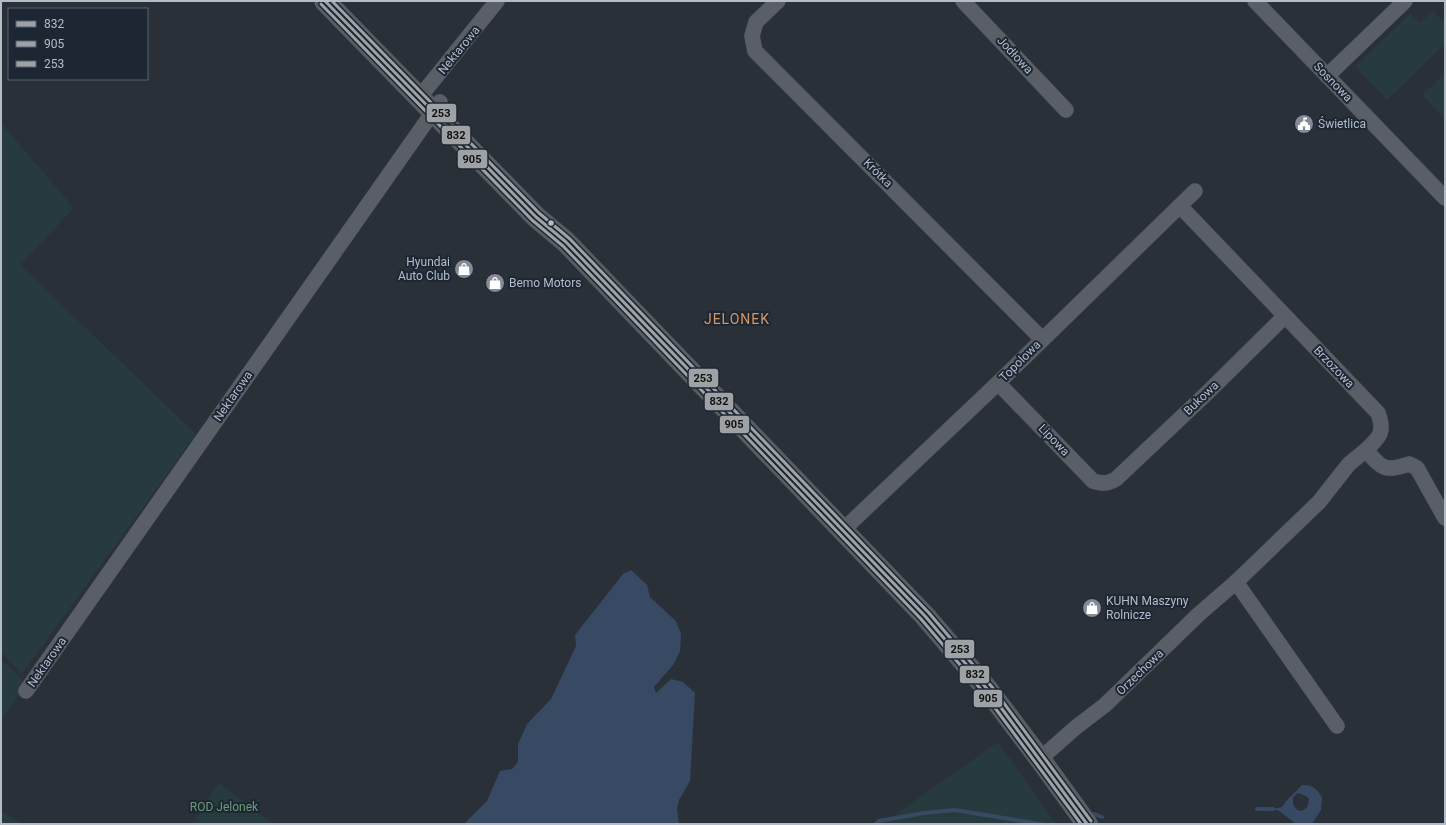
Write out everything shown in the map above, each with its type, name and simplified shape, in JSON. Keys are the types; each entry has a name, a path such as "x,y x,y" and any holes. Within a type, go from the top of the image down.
{"main road":[{"path":"325,1 430,100"},
{"path":"342,1 536,217 566,242 843,530 958,653 988,690 1087,824"}],"street":[{"name":"Nektarowa","path":"26,691 497,1"},
{"name":"Krótka","path":"778,1 756,22 752,36 755,51 1042,339"},
{"name":"Jodłowa","path":"963,1 1066,110"},
{"name":"Sosnowa","path":"1255,1 1445,198"},
{"path":"1327,76 1405,1"},
{"name":"Topolowa","path":"843,530 998,383 1194,191"},
{"name":"Brzozowa","path":"1180,206 1378,413 1381,422 1381,432 1376,440 1366,450"},
{"name":"Bukowa","path":"1116,479 1206,394 1285,316"},
{"name":"Lipowa","path":"998,383 1094,481 1102,484 1109,483 1116,479"},
{"path":"1366,450 1377,463 1386,468 1396,468 1409,464 1417,468 1445,518"},
{"name":"Orzechowa","path":"1040,759 1075,728 1105,705 1199,614 1236,582 1319,502 1349,464 1366,450"},
{"path":"1236,582 1337,726"}],"green space":[{"path":"1433,11 1445,23 1445,44 1387,100 1355,66 1410,14 1420,23"},
{"path":"1445,73 1445,119 1422,95"},
{"path":"1,123 74,208 20,265 196,434 22,674 1,652"},
{"path":"1,659 23,681 16,699 1,720"},
{"path":"998,742 1056,824 882,824"},
{"name":"ROD Jelonek","path":"219,783 274,824 192,824"},
{"path":"1,811 23,824 1,824"}],"water":[{"path":"631,570 647,585 650,597 676,621 681,634 680,651 673,665 654,687 656,693 671,679 683,682 695,693 690,781 679,800 677,809 679,824 464,824 487,801 500,771 512,769 518,762 518,744 527,724 551,699 576,646 575,635 623,574"},
{"path":"1302,785 1312,786 1322,797 1321,810 1312,824 1296,824 1279,811 1273,809 1282,807","holes":["1298,793 1309,799 1306,808 1300,811 1297,810 1293,803 1293,797"]}],"waterway":[{"path":"1257,809 1273,809"},
{"path":"876,824 879,821 924,813 955,810 1040,824"},
{"path":"1094,814 1102,817"}],"transit line":[{"name":"832","path":"325,1 536,217 566,242 925,616 988,690 1087,824"},
{"name":"253","path":"332,1 539,213 570,239 929,613 992,687 1091,821"},
{"name":"905","path":"321,4 532,220 563,246 921,619 984,693 1081,824"}],"place":[{"name":"Świetlica","path":"1304,124"},
{"name":"Hyundai Auto Club","path":"464,269"},
{"name":"Bemo Motors","path":"495,283"},
{"name":"KUHN Maszyny Rolnicze","path":"1092,608"}],"district":[{"name":"JELONEK","path":"737,319"}]}
